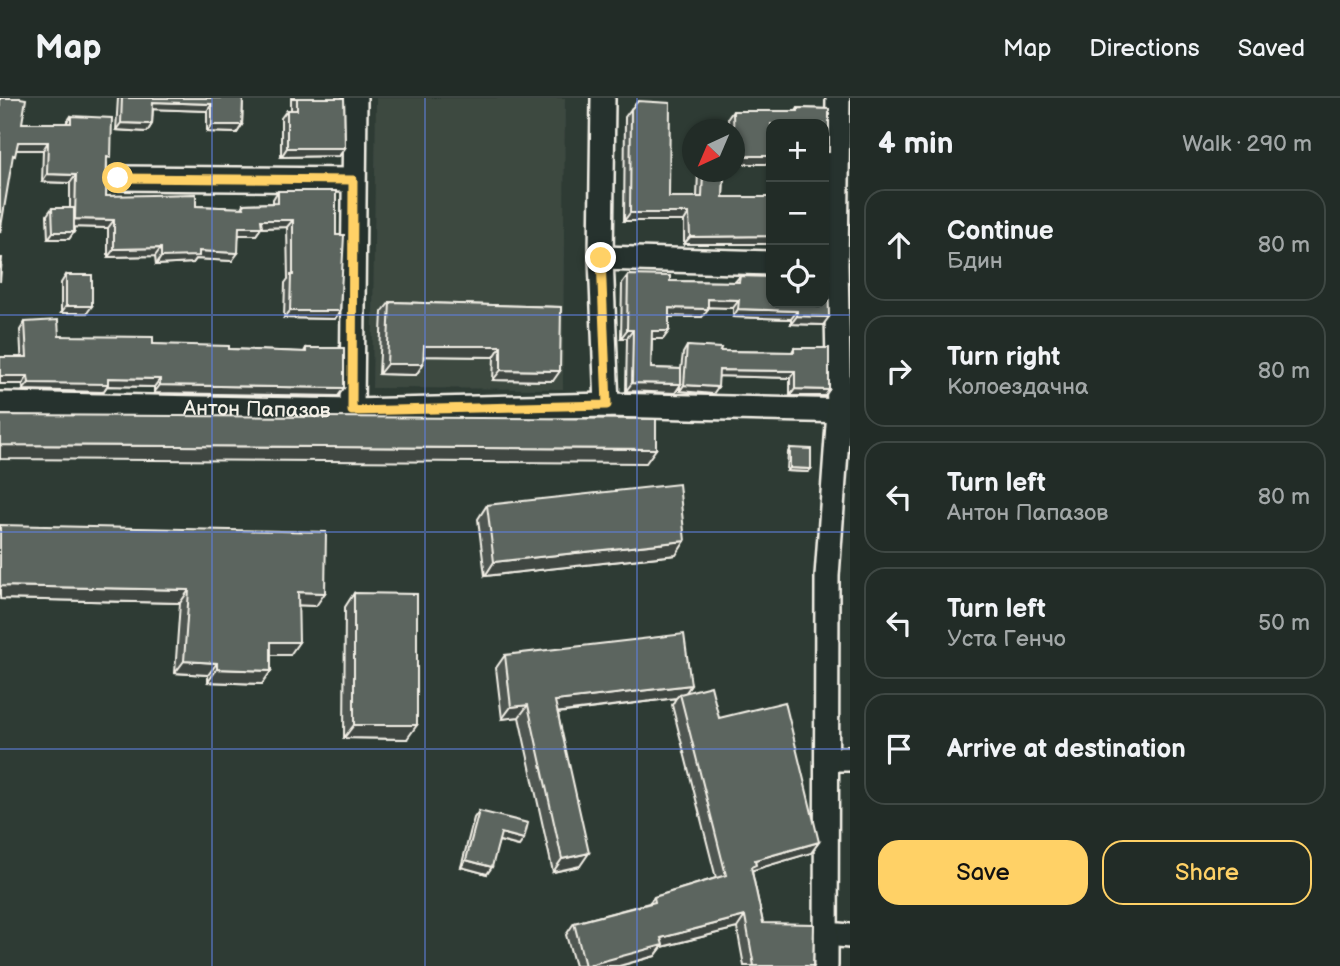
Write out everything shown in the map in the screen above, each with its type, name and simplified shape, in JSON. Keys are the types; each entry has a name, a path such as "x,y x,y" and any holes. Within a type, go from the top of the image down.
{"street":[{"path":"352,411 355,98"},
{"path":"603,98 601,258 607,405"},
{"path":"826,966 827,759 839,575 844,411 836,264 837,98 850,98"},
{"path":"118,178 353,180"},
{"path":"601,258 766,263"},
{"name":"Антон Папазов","path":"0,404 352,411 607,405 844,411"},
{"path":"827,759 850,759"},
{"path":"826,934 850,936"}],"shaded area":[{"path":"376,98 565,98 563,389 372,388"}],"building":[{"path":"0,98 26,99 22,123 71,123 71,116 112,118 106,196 196,194 196,206 244,208 243,204 278,203 278,191 336,191 336,235 344,235 340,311 290,311 293,220 261,220 262,227 239,227 238,253 199,251 199,256 161,257 161,248 114,249 114,220 75,219 76,175 47,174 48,142 18,142 15,156 13,155 0,233"},
{"path":"122,98 243,98 242,125 212,125 212,104 153,102 152,124 121,123"},
{"path":"297,98 344,98 345,148 287,148 287,110 297,110"},
{"path":"638,101 670,103 669,197 702,197 703,182 724,182 723,197 766,197 766,236 690,237 689,213 630,213 631,109"},
{"path":"798,108 829,109 829,119 766,119 766,156 745,156 745,119 733,119 733,111 798,111"},
{"path":"52,208 74,208 74,232 53,232"},
{"path":"66,275 92,275 92,306 66,306"},
{"path":"628,275 670,276 670,281 739,282 740,276 766,277 766,308 829,308 829,317 797,316 797,311 738,309 739,300 708,299 708,309 669,308 669,331 652,331 651,368 681,369 681,384 632,383 633,330 627,330"},
{"path":"390,302 561,307 560,371 501,370 501,346 424,346 423,364 387,364"},
{"path":"58,320 59,336 153,337 153,344 229,346 229,349 306,352 306,348 344,348 344,388 160,385 160,379 108,378 108,384 29,383 28,376 0,376 0,357 27,357 25,322"},
{"path":"687,346 721,348 720,351 794,352 794,348 829,348 829,390 795,389 795,371 719,370 718,387 684,385"},
{"path":"0,415 656,419 656,449 0,445"},
{"path":"790,448 811,449 811,469 790,468"},
{"path":"679,484 685,541 494,562 487,505"},
{"path":"0,525 326,532 325,593 298,592 299,642 271,642 271,671 217,669 217,663 184,661 189,590 0,586"},
{"path":"354,593 417,594 417,725 354,725"},
{"path":"684,634 691,685 555,701 589,853 562,859 528,705 511,707 505,655"},
{"path":"711,686 719,718 785,702 819,842 755,860 756,865 751,867 763,923 814,924 813,966 754,966 745,916 661,938 663,945 585,966 574,923 655,902 654,897 726,875 680,694"},
{"path":"479,811 528,823 524,839 501,833 492,867 466,860"}],"route":[{"path":"118,178 353,180 352,411 607,405 601,258"}]}
